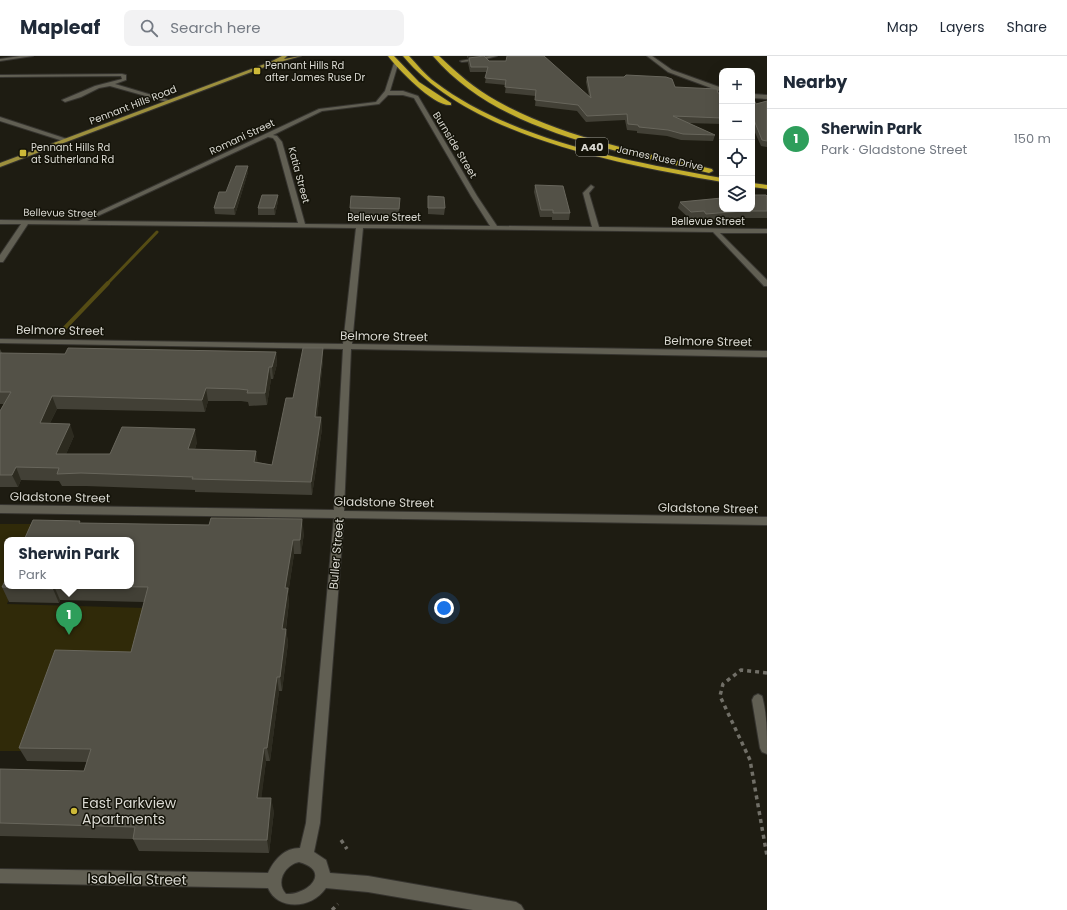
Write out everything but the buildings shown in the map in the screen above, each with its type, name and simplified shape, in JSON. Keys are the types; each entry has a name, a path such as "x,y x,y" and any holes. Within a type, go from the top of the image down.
{"highway":[{"name":"James Ruse Drive","path":"406,56 421,73 440,89 483,113 525,131 609,157 664,170 719,179"},
{"path":"436,56 454,75 471,89 498,106 516,114 585,139 658,159 719,173"},
{"path":"391,57 404,73 425,89 462,110 527,136 609,157"},
{"name":"James Ruse Drive","path":"419,59 437,78 456,92 485,108 551,134 633,158 719,173"},
{"path":"755,180 767,182"},
{"path":"755,185 767,187"}],"main road":[{"name":"Pennant Hills Road","path":"0,165 285,56"},
{"name":"Pennant Hills Road","path":"272,62 299,56"}],"street":[{"path":"0,60 31,56"},
{"path":"462,62 482,60 495,56"},
{"path":"649,56 670,71 719,89"},
{"path":"11,58 7,61 0,76 124,76 124,80 97,87 79,96 65,100"},
{"path":"386,93 396,64"},
{"path":"110,84 169,101"},
{"name":"Romani Street","path":"78,223 321,110 335,107 372,104 381,101 386,93"},
{"name":"Burnside Street","path":"386,93 403,93 416,97 474,196 495,228"},
{"path":"755,96 767,97"},
{"path":"0,119 65,140"},
{"name":"Katia Street","path":"268,135 275,137 279,142 302,226"},
{"path":"591,187 586,193 596,229"},
{"name":"Bellevue Street","path":"0,222 767,231"},
{"path":"0,260 26,222"},
{"name":"Buller Street","path":"306,856 313,823 339,514 347,348 360,227"},
{"path":"714,231 767,284"},
{"name":"Belmore Street","path":"0,341 767,354"},
{"name":"Gladstone Street","path":"0,510 339,514 767,522"},
{"path":"758,700 767,748"},
{"path":"299,855 306,856 319,864 323,872 322,888 313,901 306,905 290,908 278,896 274,881 276,874 285,861 299,855"},
{"name":"Isabella Street","path":"0,876 274,881"},
{"path":"323,880 368,884 516,910"}],"path":[{"path":"361,499 368,500 368,505"},
{"path":"767,673 741,670 723,684 720,696 750,760 767,856"},
{"path":"341,840 347,849"},
{"path":"332,910 338,904"}],"shaded area":[{"path":"0,524 41,524 36,537 4,537 4,589 13,589 7,604 146,608 131,662 28,751 0,751"}],"waterway":[{"path":"107,284 157,232"},
{"path":"60,333 108,283"}],"place":[{"name":"Pennant Hills Rd after James Ruse Dr","path":"257,71"},
{"name":"Pennant Hills Rd at Sutherland Rd","path":"23,153"},
{"name":"Sherwin Park","path":"69,635"},
{"name":"East Parkview Apartments","path":"74,811"}]}
